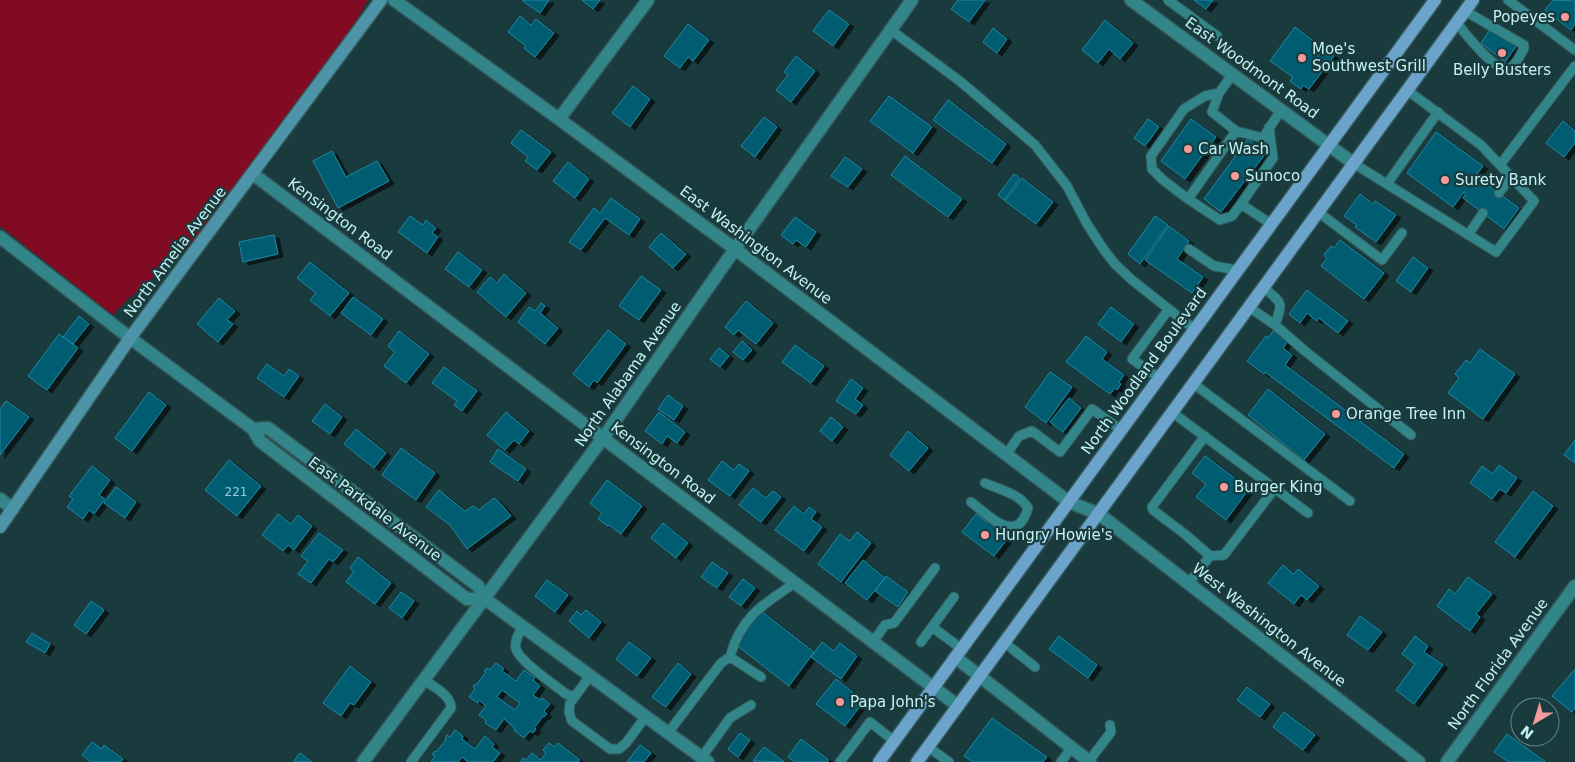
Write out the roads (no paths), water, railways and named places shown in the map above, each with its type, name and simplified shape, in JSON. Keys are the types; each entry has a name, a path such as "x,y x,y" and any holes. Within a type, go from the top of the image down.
{"main road":[{"name":"North Amelia Avenue","path":"0,527 130,338 381,0"},
{"name":"North Woodland Boulevard","path":"879,762 1435,0"},
{"path":"917,762 1473,0"}],"street":[{"name":"East Washington Avenue","path":"394,0 735,248 1069,502 1099,514"},
{"path":"559,119 648,0"},
{"name":"North Alabama Avenue","path":"363,762 603,438 735,248 912,0"},
{"name":"East Woodmont Road","path":"1131,0 1353,164"},
{"name":"Kensington Road","path":"253,174 958,706"},
{"name":"East Parkdale Avenue","path":"0,237 130,338 253,429 260,441 467,599 485,599 705,760"},
{"path":"0,499 13,509"},
{"name":"West Washington Avenue","path":"1099,514 1419,762"},
{"name":"North Florida Avenue","path":"1447,762 1575,586"},
{"path":"959,653 980,676 1090,761"}],"lane":[{"path":"1168,0 1217,36"},
{"path":"1508,0 1575,50"},
{"path":"1456,22 1468,38 1487,57 1500,67 1507,69 1512,67 1524,45 1465,11"},
{"path":"891,30 961,82 1035,145 1067,186 1087,224 1115,264 1132,280 1194,329"},
{"path":"1500,165 1575,66"},
{"path":"1232,75 1218,93 1212,112 1236,131 1262,138 1282,110"},
{"path":"1353,164 1496,252 1534,201 1481,145 1407,90"},
{"path":"1218,93 1205,96 1184,109 1152,156 1152,169 1188,199 1220,220 1232,216 1273,158 1270,127"},
{"path":"1387,184 1438,112"},
{"path":"1188,199 1236,131"},
{"path":"1499,194 1511,176"},
{"path":"1242,204 1271,224"},
{"path":"1318,212 1382,260 1402,233"},
{"path":"1468,235 1484,214"},
{"path":"1189,248 1214,266 1238,270"},
{"path":"1263,288 1280,302 1281,306 1275,325"},
{"path":"1249,307 1275,325 1411,436"},
{"path":"1159,378 1132,359 1169,309"},
{"path":"1194,384 1350,501"},
{"path":"1006,455 1019,436 1032,431 1060,452 1092,409 1121,430"},
{"path":"1172,413 1308,514"},
{"path":"1204,436 1152,507 1153,510 1186,534 1210,556 1224,555 1275,488"},
{"path":"971,502 1004,527 1020,524 1028,508 1024,501 1016,495 985,483"},
{"path":"1188,584 1210,556"},
{"path":"873,642 886,625 894,623 935,568"},
{"path":"668,733 721,663 730,657 734,640 745,623 763,604 795,583"},
{"path":"921,642 954,597"},
{"path":"523,626 516,640 515,648 520,657 566,694 574,697"},
{"path":"932,627 959,653"},
{"path":"1005,643 1036,667"},
{"path":"730,657 761,678"},
{"path":"590,676 570,703 569,712 572,721 610,749 619,749 626,744 646,716"},
{"path":"411,762 451,708 451,703 447,697 424,680"},
{"path":"705,760 730,718 751,705"},
{"path":"840,762 870,722 894,741"},
{"path":"1090,761 1111,732 1110,725"},
{"path":"928,747 949,762"},
{"path":"1061,762 1072,747"}],"place":[{"name":"Popeyes","path":"1565,17"},
{"name":"Belly Busters","path":"1502,53"},
{"name":"Moe's Southwest Grill","path":"1302,58"},
{"name":"Car Wash","path":"1188,149"},
{"name":"Sunoco","path":"1235,176"},
{"name":"Surety Bank","path":"1445,180"},
{"name":"Orange Tree Inn","path":"1336,414"},
{"name":"Burger King","path":"1224,487"},
{"name":"Hungry Howie's","path":"985,535"},
{"name":"Papa John's","path":"840,702"}]}
